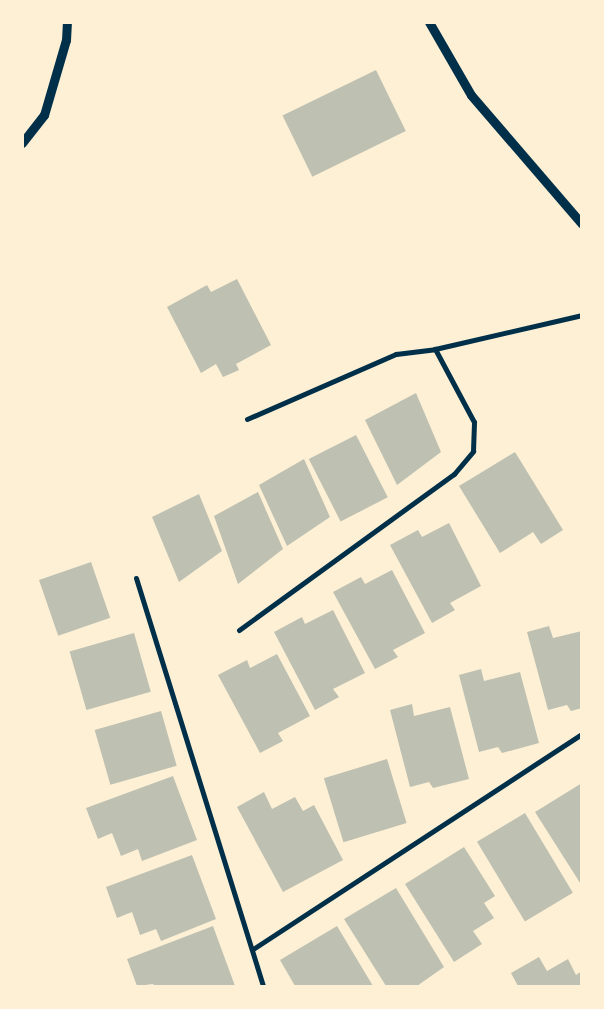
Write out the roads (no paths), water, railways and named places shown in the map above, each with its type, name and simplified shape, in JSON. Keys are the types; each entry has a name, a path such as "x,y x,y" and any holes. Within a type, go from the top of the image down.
{"street":[{"path":"22,143 44,115 66,40 67,22"},
{"path":"429,22 471,95 582,224"},
{"path":"247,419 396,354 435,349 582,315"},
{"path":"239,630 454,474 473,451 474,422 435,349"},
{"path":"136,578 263,986"},
{"path":"253,949 582,734"}]}
